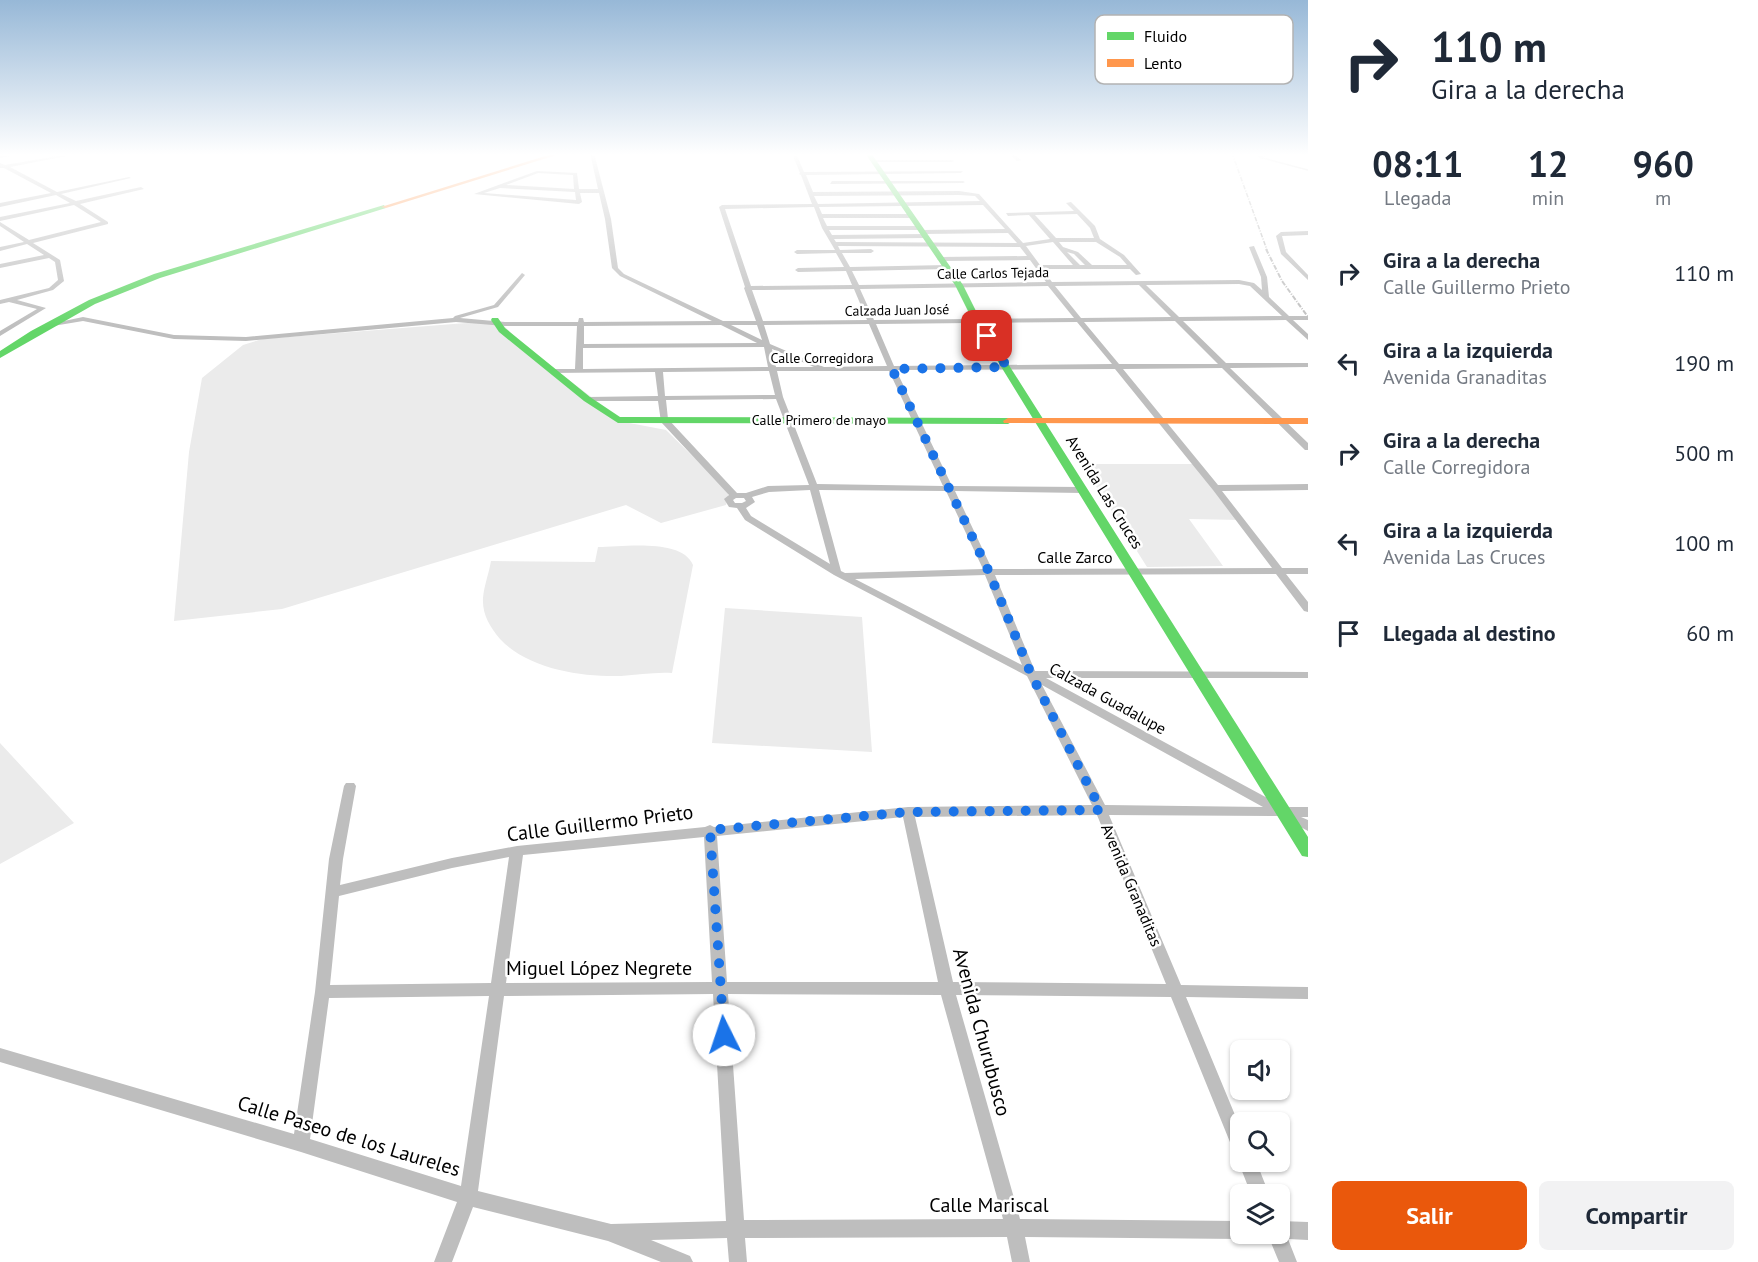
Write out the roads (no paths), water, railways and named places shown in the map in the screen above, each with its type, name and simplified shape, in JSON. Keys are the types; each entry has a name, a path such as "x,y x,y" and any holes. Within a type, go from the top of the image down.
{"main road":[{"path":"0,348 64,310 134,280 358,212"},
{"path":"0,355 47,325 188,266 366,212"},
{"name":"Avenida Las Cruces","path":"908,212 959,285 977,321 1042,421 1082,490 1136,572 1197,675 1308,851"},
{"path":"492,318 587,399"},
{"name":"Calle Primero de mayo","path":"587,399 618,420 1308,422"}],"street":[{"path":"0,219 36,212"},
{"path":"0,249 106,223 89,212"},
{"path":"606,212 615,268 622,275 767,345 826,369"},
{"path":"724,212 767,345 779,397 790,420 814,487 840,575"},
{"name":"Avenida Granaditas","path":"818,212 849,270 870,322 989,572 1031,674 1101,810 1230,1121"},
{"path":"992,212 1020,243 1050,284 1216,488 1308,609"},
{"path":"1030,213 1078,267"},
{"path":"1040,213 1050,224 1047,232"},
{"path":"1008,214 1077,213 1093,227 1096,239"},
{"path":"820,216 911,216"},
{"path":"0,224 58,261 61,281 51,289 3,299"},
{"path":"798,270 849,270 931,245 1009,231"},
{"path":"1308,233 1279,234 1283,253 1308,278"},
{"path":"797,252 832,240 931,245 1096,239 1122,256 1138,274"},
{"path":"832,240 931,245"},
{"path":"832,240 931,245 1031,258"},
{"path":"1061,247 1076,253 1089,267"},
{"path":"1252,247 1264,277 1266,299 1308,338"},
{"path":"0,266 48,256"},
{"path":"1296,266 1308,265"},
{"path":"1038,267 1131,267"},
{"path":"492,318 522,275"},
{"path":"1140,282 1308,448"},
{"name":"Calle Carlos Tejada","path":"747,288 1239,282 1252,284 1266,299"},
{"path":"0,334 43,308 3,299"},
{"path":"82,319 92,308 191,335 220,336 492,318"},
{"path":"47,325 82,319 174,337 246,339 457,319 492,318"},
{"name":"Calzada Juan José","path":"492,318 721,323 1308,318"},
{"name":"Calzada Juan José","path":"580,321 712,319"},
{"path":"579,370 580,321"},
{"path":"580,346 767,345"},
{"name":"Calle Corregidora","path":"553,371 1308,365"},
{"path":"659,370 660,400 664,420 734,495 744,501 768,489 814,487 1082,490"},
{"path":"587,399 779,397"},
{"path":"1216,488 1308,487"},
{"name":"Calzada Guadalupe","path":"744,501 748,518 840,575 1031,674 1308,826"},
{"name":"Calle Zarco","path":"840,575 1308,571"},
{"path":"1031,674 1308,675"},
{"path":"301,1144 322,992 332,892 350,786"},
{"name":"Calle Guillermo Prieto","path":"332,892 441,865 517,851 908,812 1101,810 1308,812"},
{"name":"Avenida Churubusco","path":"908,812 947,989 1014,1228 1021,1262"},
{"path":"710,830 738,1262"},
{"path":"443,1262 468,1197 517,851"},
{"name":"Miguel López Negrete","path":"322,992 498,988 1308,993"},
{"name":"Calle Paseo de los Laureles","path":"0,1055 301,1144 468,1197 608,1232 684,1262"},
{"name":"Calle Mariscal","path":"608,1232 1014,1228 1230,1230"},
{"path":"1290,1232 1308,1231"},
{"path":"1282,1244 1288,1262"}],"railway":[{"path":"1253,212 1267,250"},
{"path":"1266,249 1282,281 1308,317"}]}
